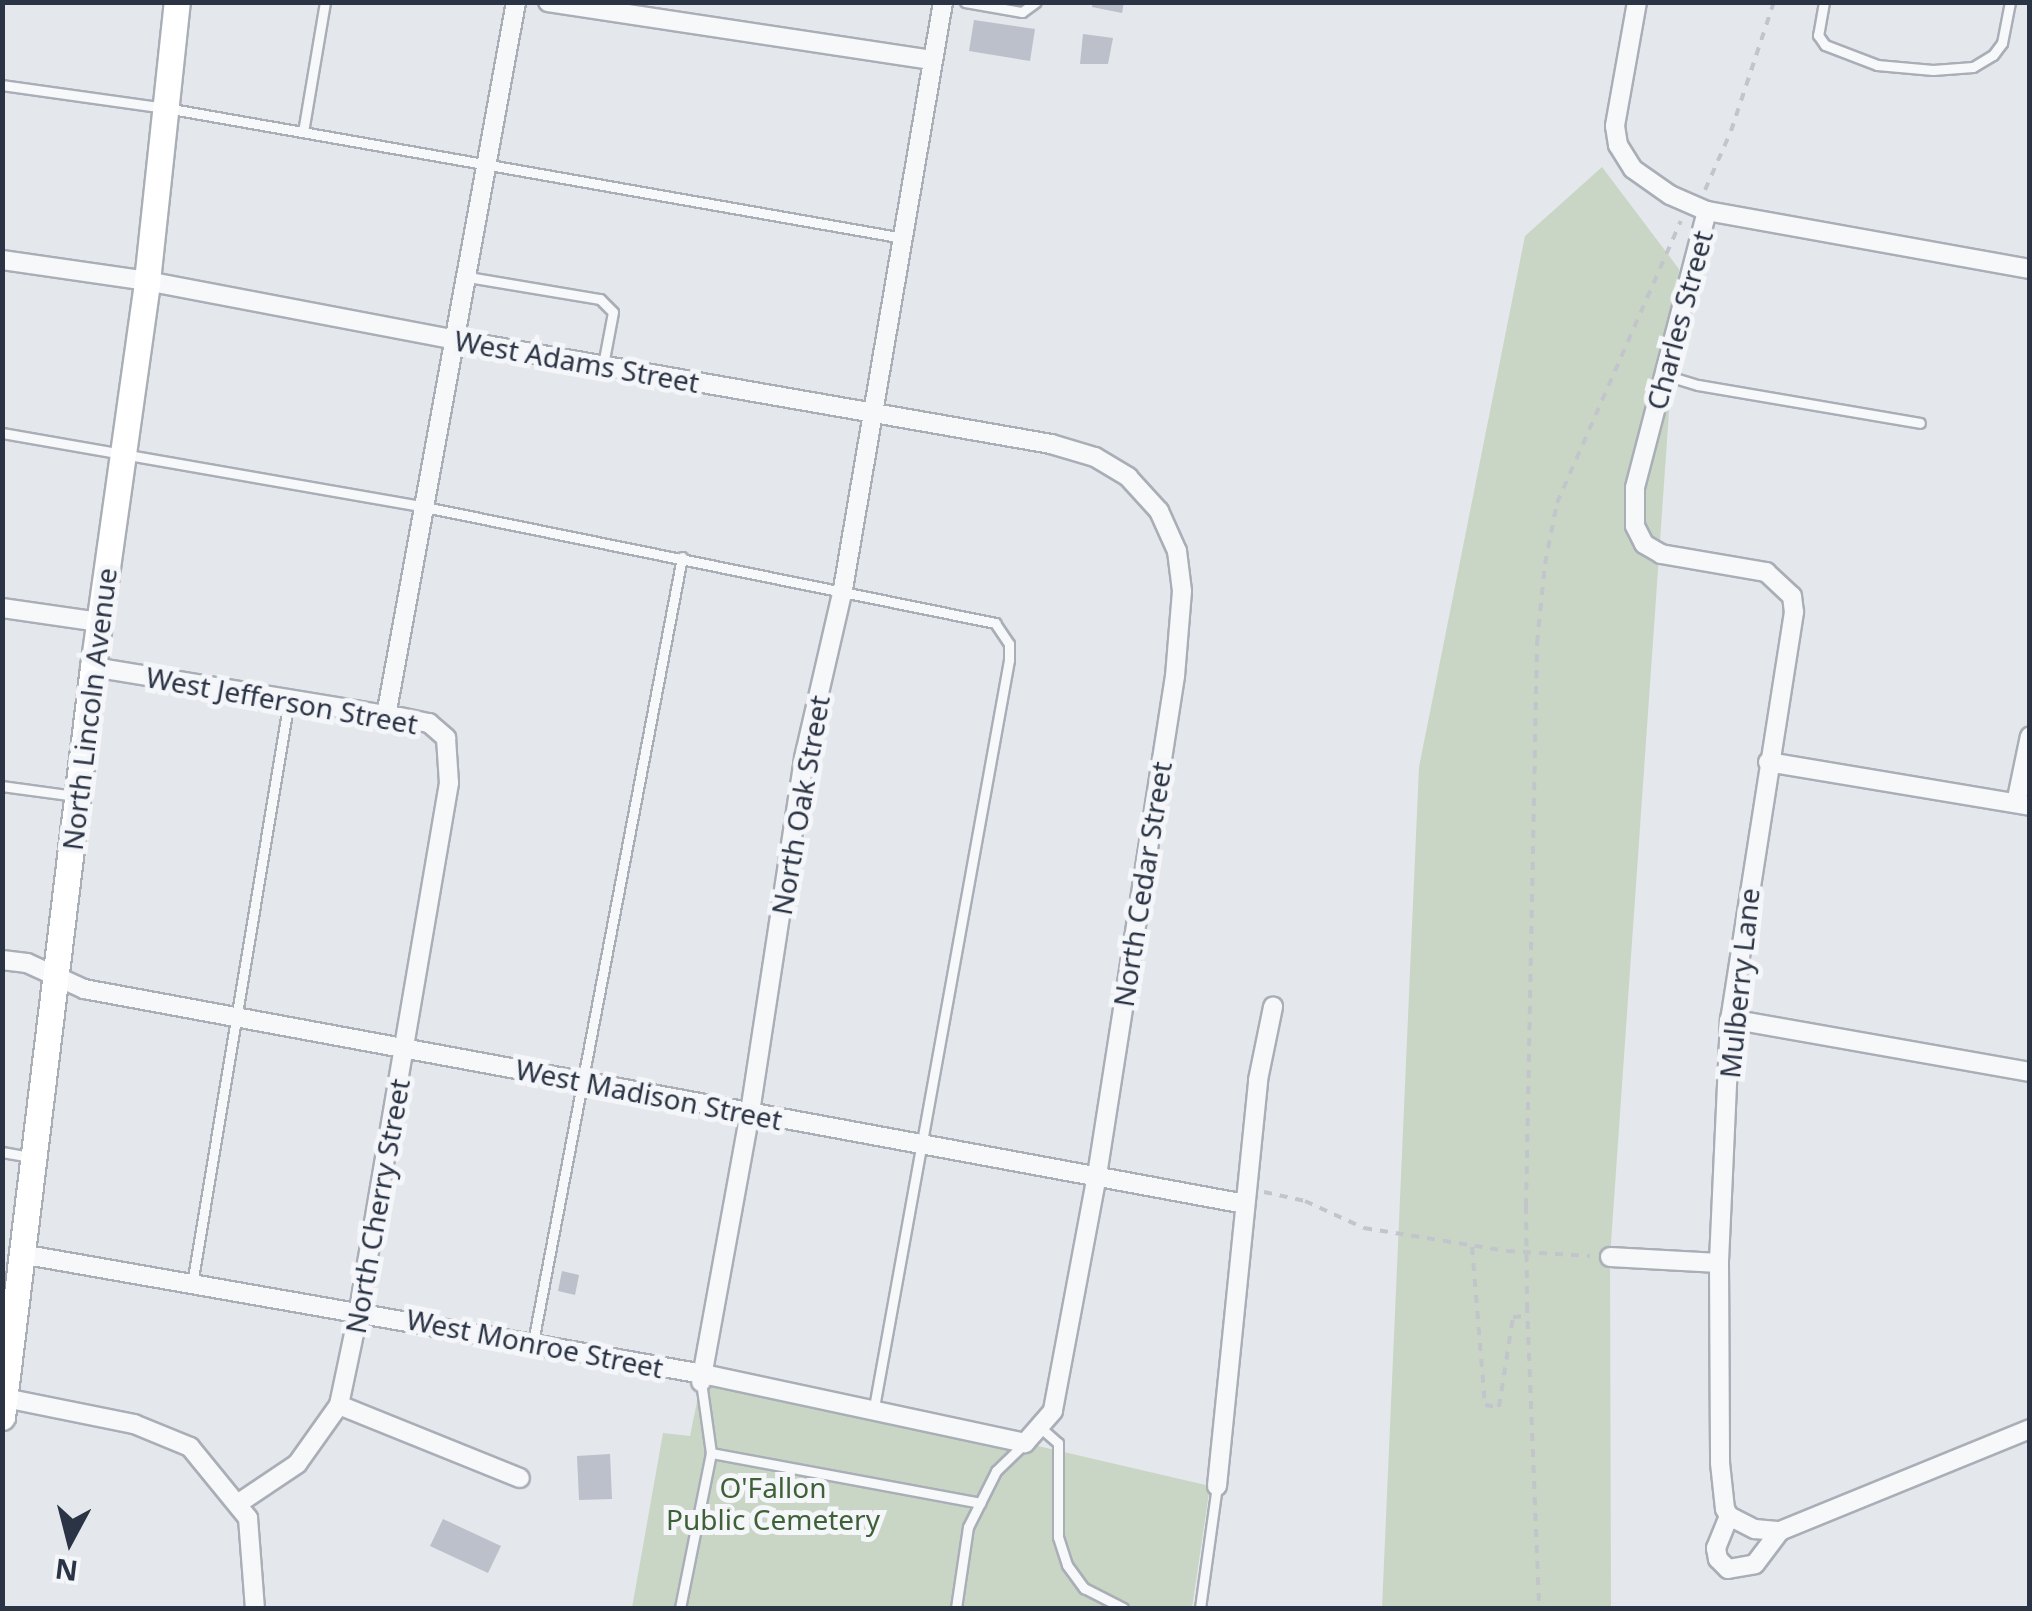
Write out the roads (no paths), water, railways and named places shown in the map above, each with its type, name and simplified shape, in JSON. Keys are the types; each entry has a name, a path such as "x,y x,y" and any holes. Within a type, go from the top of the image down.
{"main road":[{"name":"North Lincoln Avenue","path":"4,1407 7,1315 21,1254 98,622 126,452 177,2"}],"street":[{"path":"386,716 516,2"},
{"path":"548,2 932,60"},
{"name":"North Oak Street","path":"702,1378 750,1112 804,758 843,589 943,2"},
{"name":"Charles Street","path":"1637,2 1616,126 1618,144 1633,168 1700,209 1633,510 1644,544 1660,554"},
{"path":"1700,209 2030,269"},
{"name":"West Adams Street","path":"2,260 147,280 457,340 1007,436"},
{"name":"North Cedar Street","path":"1007,436 1095,458 1128,477 1159,512 1177,551 1182,591 1175,676 1097,1175 1053,1411 1042,1429"},
{"name":"Mulberry Lane","path":"1660,554 1766,572 1792,596 1794,612 1730,1019 1719,1263 1720,1463 1728,1516 1716,1548 1718,1559 1728,1569 1755,1564 1780,1531"},
{"path":"2,608 98,622"},
{"name":"West Jefferson Street","path":"93,667 429,723 446,738 450,760"},
{"path":"1768,762 2023,804 2030,736"},
{"name":"North Cherry Street","path":"240,1503 297,1464 339,1405 360,1310 405,1049 450,784 450,760"},
{"name":"West Madison Street","path":"2,960 27,963 84,989 922,1147 1246,1197"},
{"path":"1217,1486 1258,1080 1274,1007"},
{"path":"1730,1019 2030,1072"},
{"name":"West Monroe Street","path":"21,1254 533,1342 1025,1443"},
{"path":"1610,1257 1719,1263"},
{"path":"339,1405 520,1478"},
{"path":"4,1407 134,1424 190,1447 240,1503 248,1518 255,1608"},
{"path":"1025,1443 1042,1429"},
{"path":"1728,1516 1754,1528 1780,1531 2030,1429"}],"lane":[{"path":"303,132 324,2"},
{"path":"965,2 1022,12 1036,2"},
{"path":"1824,2 1818,36 1826,46 1878,65 1933,70 1972,67 1993,55 2002,43 2010,2"},
{"path":"2,84 166,108 903,238"},
{"path":"468,277 600,299 613,312 603,365"},
{"path":"1664,375 1698,386 1920,423"},
{"path":"2,433 424,507 843,589 995,623 1009,644 873,1413"},
{"path":"533,1342 682,557"},
{"path":"191,1286 289,700"},
{"path":"2,786 78,797"},
{"path":"2,1152 33,1157"},
{"name":"North Oak Street","path":"680,1608 711,1452 702,1378"},
{"path":"1042,1429 1058,1442 1058,1537 1067,1565 1084,1588 1123,1608"},
{"path":"956,1608 968,1526 996,1472 1025,1443"},
{"path":"711,1452 980,1503"},
{"path":"1200,1608 1217,1486"}],"park label":[{"name":"O'Fallon Public Cemetery","path":"773,1503"}]}
